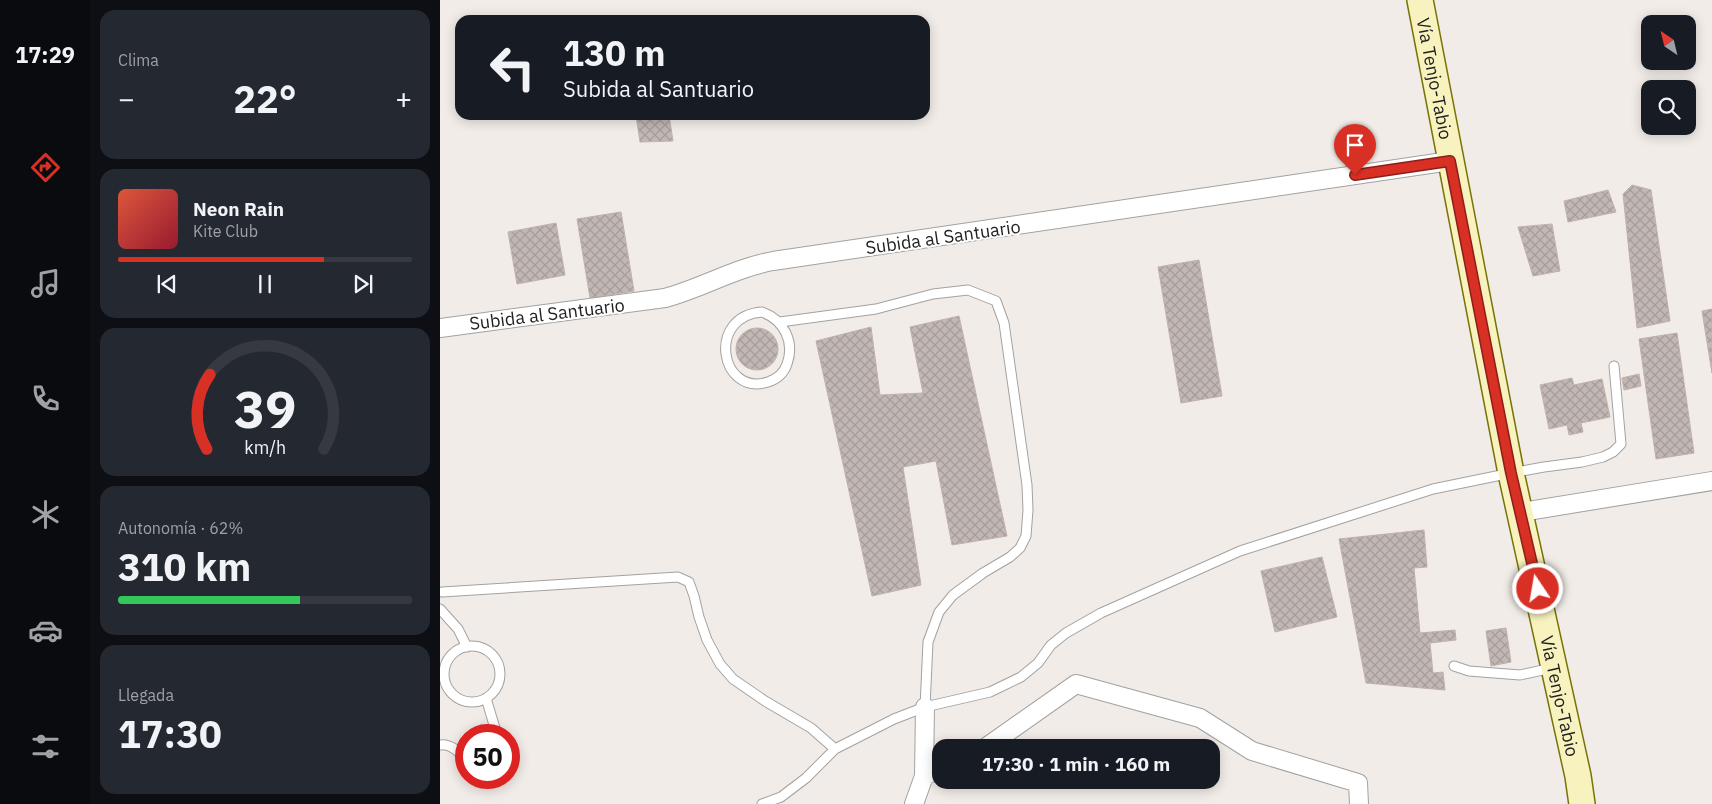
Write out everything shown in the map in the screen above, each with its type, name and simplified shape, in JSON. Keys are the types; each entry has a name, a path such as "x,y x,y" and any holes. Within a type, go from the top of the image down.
{"main road":[{"name":"Vía Tenjo-Tabio","path":"1420,0 1511,473 1578,776 1582,804"}],"street":[{"name":"Subida al Santuario","path":"440,328 665,298 681,294 732,272 773,261 1450,161"},
{"path":"1520,512 1712,481"},
{"path":"997,739 1076,684 1200,718 1252,751 1358,783 1359,804"},
{"path":"914,804 924,776 925,707"},
{"path":"924,776 932,772"}],"lane":[{"path":"780,322 786,331 789,350 784,371 771,381 755,385 736,377 726,357 725,342 734,324 742,317 752,313 762,312 780,322 876,309 933,294 968,290 996,302 1004,323 1027,485 1026,536 1020,548 1010,557 983,573 953,595 939,612 928,642 925,707"},
{"path":"762,804 781,797 806,778 835,749 894,718 925,707 990,692 1021,677 1038,662 1051,645 1066,633 1101,613 1240,551 1433,490 1511,473 1589,461 1613,452 1621,444 1614,366"},
{"path":"467,647 458,628 440,608 442,600 441,589 678,576 688,582 707,640 720,664 733,679 765,701 811,728 835,749"},
{"path":"467,647 477,647 486,650 498,664 500,674 498,684 493,692 477,702 467,702 458,699 446,684 444,674 450,656 458,650 467,647"},
{"path":"1454,666 1469,671 1520,675 1554,667"},
{"path":"486,698 494,724"},
{"path":"440,745 445,744 455,749"}],"building":[{"path":"637,120 670,120 673,141 640,142"},
{"path":"1632,185 1651,190 1670,321 1637,328 1623,194"},
{"path":"1608,190 1616,212 1568,222 1564,201"},
{"path":"621,212 634,291 590,298 577,219"},
{"path":"556,223 565,275 517,284 508,232"},
{"path":"1552,224 1560,271 1533,276 1518,227"},
{"path":"1199,260 1222,396 1181,403 1158,267"},
{"path":"1712,309 1712,373 1702,311"},
{"path":"959,316 1007,536 952,545 936,461 903,467 921,585 872,596 816,341 871,327 880,395 923,393 910,327"},
{"path":"757,328 772,334 778,349 772,364 757,370 742,364 736,349 742,334"},
{"path":"1677,333 1694,453 1656,459 1639,339"},
{"path":"1639,374 1641,386 1624,390 1622,378"},
{"path":"1572,378 1574,385 1602,379 1610,417 1581,423 1583,432 1569,435 1567,425 1549,429 1540,385"},
{"path":"1424,530 1427,567 1414,568 1420,633 1455,630 1456,640 1430,643 1433,673 1443,672 1445,690 1366,683 1339,539"},
{"path":"1322,557 1337,617 1275,632 1261,571"},
{"path":"1506,628 1511,662 1491,666 1486,631"}],"route":[{"path":"1355,175 1450,161 1511,473 1538,589"}]}
